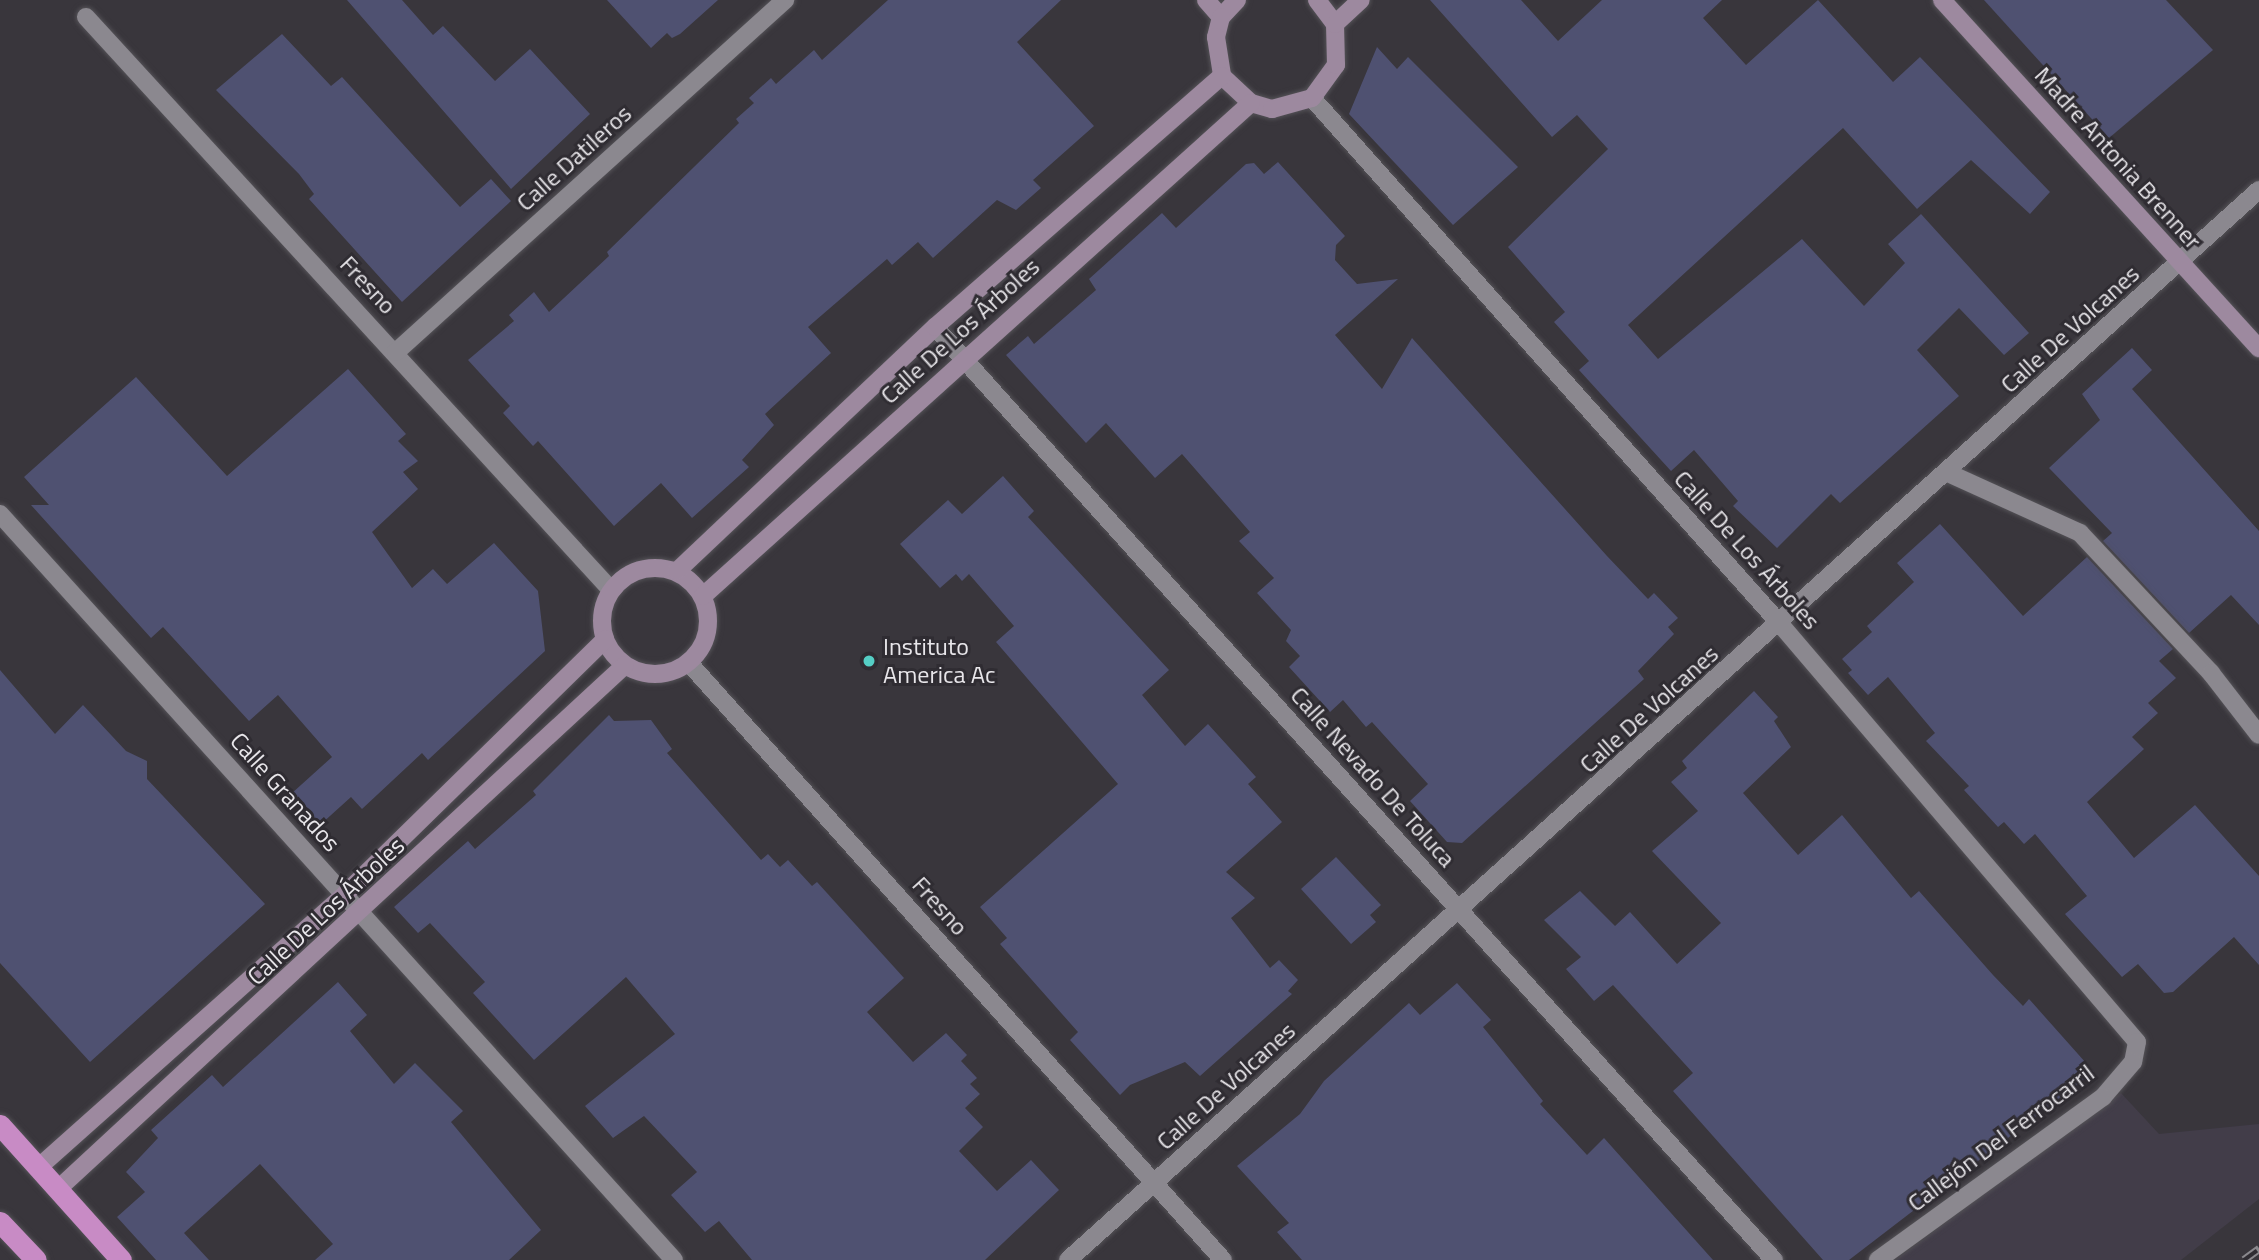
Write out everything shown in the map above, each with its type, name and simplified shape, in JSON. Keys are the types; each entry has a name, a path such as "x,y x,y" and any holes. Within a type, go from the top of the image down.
{"highway":[{"path":"0,1125 121,1260"},
{"path":"0,1222 36,1260"}],"street":[{"name":"Calle Datileros","path":"396,352 785,0"},
{"path":"1206,0 1221,17"},
{"path":"1237,0 1221,17 1216,37 1222,76 1251,103 1272,109 1311,98 1336,65 1335,24 1317,0"},
{"path":"1335,24 1361,0"},
{"name":"Madre Antonia Brenner","path":"1942,0 2259,348"},
{"name":"Fresno","path":"86,17 396,352 611,590"},
{"name":"Calle De Los Árboles","path":"677,571 935,327 1222,76"},
{"name":"Calle De Los Árboles","path":"1311,98 1781,625 2137,1042"},
{"name":"Calle De Los Árboles","path":"703,596 1251,103"},
{"name":"Calle De Volcanes","path":"1068,1260 1781,625 2259,190"},
{"name":"Calle Nevado De Toluca","path":"935,327 1774,1260"},
{"path":"1948,473 2080,533 2211,673 2259,735"},
{"name":"Calle Granados","path":"0,514 674,1260"},
{"path":"640,568 677,571 703,596 708,633 689,663 658,674 625,665 605,639 601,623 611,590 640,568"},
{"name":"Calle De Los Árboles","path":"39,1167 345,894 605,639"},
{"name":"Fresno","path":"689,663 1223,1260"},
{"name":"Calle De Los Árboles","path":"57,1190 361,913 625,665"},
{"name":"Callejón Del Ferrocarril","path":"1878,1260 2103,1097 2133,1062 2137,1042"}],"shaded area":[{"path":"2121,1093 2159,1134 2259,1124 2259,1199 2181,1260 1895,1260"}],"building":[{"path":"347,0 402,0 433,35 443,26 495,81 530,49 590,114 511,189"},
{"path":"607,0 718,0 680,34 672,38 667,33 651,48"},
{"path":"888,0 1061,0 1017,42 1094,126 1033,180 1041,188 1016,210 997,200 933,258 918,242 892,265 887,259 808,327 831,353 765,414 774,425 742,460 749,467 692,518 661,483 614,526 538,441 533,446 503,413 510,406 468,360 514,321 509,315 534,292 549,312 609,256 607,252 739,123 736,119 754,103 749,98 771,78 776,84 814,50 822,60"},
{"path":"1430,0 1521,0 1558,41 1602,0 1722,0 1703,18 1746,65 1818,0 1893,82 1920,57 2050,192 2030,214 1971,160 1917,209 1843,128 1628,325 1658,359 1802,239 1864,306 1905,263 1888,244 1921,214 2029,333 2004,355 1959,308 1917,350 1959,396 1840,503 1831,494 1777,548 1733,506 1738,501 1694,450 1671,471 1579,370 1589,361 1554,322 1565,312 1508,247 1608,149 1577,115 1552,137"},
{"path":"1984,0 2166,0 2213,50 2109,138"},
{"path":"282,34 331,86 342,77 460,207 491,179 511,201 402,302 309,199 314,194 299,174 216,90"},
{"path":"1377,47 1397,69 1408,57 1518,167 1453,225 1349,114"},
{"path":"1278,162 1345,236 1336,245 1335,260 1357,284 1398,279 1335,335 1382,389 1412,338 1607,556 1648,599 1654,593 1678,618 1668,627 1674,634 1638,671 1644,679 1462,843 1447,842 1410,801 1428,784 1372,722 1366,727 1343,700 1330,712 1289,667 1300,656 1286,641 1291,630 1257,593 1274,578 1239,541 1250,532 1182,454 1155,478 1106,423 1086,443 1006,355 1028,336 1034,344 1096,290 1089,279 1162,213 1176,228 1246,164 1254,163 1264,174"},
{"path":"2132,348 2152,370 2132,389 2259,531 2259,625 2231,595 2189,633 2103,541 2112,533 2049,468 2100,420 2082,394"},
{"path":"348,369 406,434 398,441 418,461 403,472 418,489 372,532 412,588 433,569 447,584 494,543 538,591 545,651 428,760 422,753 362,809 351,797 320,825 291,794 332,757 278,695 249,721 163,627 151,638 31,505 49,505 24,477 136,377 227,476"},
{"path":"1003,476 1034,511 1028,517 1169,670 1142,695 1185,746 1208,724 1256,777 1248,784 1282,822 1226,872 1255,898 1231,918 1270,968 1279,960 1298,980 1288,991 1292,994 1200,1076 1185,1062 1130,1085 1120,1095 1070,1040 1078,1032 1000,944 1007,938 980,907 1118,784 996,642 1014,626 969,574 962,581 956,574 940,588 900,544 948,500 962,514"},
{"path":"1940,524 2023,616 2087,557 2173,649 2159,661 2176,678 2148,703 2158,713 2132,737 2144,749 2087,802 2134,858 2195,805 2259,876 2259,965 2234,937 2173,992 2164,993 2138,964 2122,977 2065,914 2087,896 2035,834 2024,844 2004,822 1998,827 1964,790 1969,786 1926,741 1935,733 1888,677 1868,695 1848,673 1852,670 1842,659 1872,632 1867,626 1914,582 1897,563"},
{"path":"0,670 55,734 83,705 126,751 147,761 147,779 265,904 90,1062 0,963"},
{"path":"1754,691 1778,717 1774,721 1791,747 1743,793 1798,855 1842,815 1911,898 1919,891 1993,975 2023,1006 2029,999 2094,1072 1849,1260 1823,1260 1673,1091 1693,1073 1613,985 1594,1001 1566,969 1581,957 1544,920 1580,891 1615,926 1630,912 1677,964 1721,923 1652,851 1698,811 1671,782 1687,768 1682,761"},
{"path":"609,715 614,721 651,720 672,749 667,753 761,860 768,854 780,867 788,860 812,886 817,882 904,978 867,1012 913,1062 946,1033 967,1055 961,1061 977,1078 970,1084 980,1094 965,1108 983,1127 959,1151 997,1191 1031,1160 1059,1190 985,1260 752,1260 719,1221 705,1232 671,1195 697,1172 644,1116 613,1138 585,1106 675,1034 626,977 534,1060 473,993 485,982 430,923 418,933 394,907 468,841 475,849 536,795 533,791"},
{"path":"1336,857 1381,905 1370,915 1376,922 1351,944 1301,889"},
{"path":"338,982 367,1015 350,1031 394,1084 415,1063 463,1111 451,1122 541,1230 509,1260 315,1260 333,1244 260,1164 184,1233 209,1260 156,1260 117,1217 145,1192 126,1172 158,1138 151,1130 212,1075 223,1087"},
{"path":"1457,983 1491,1020 1483,1027 1543,1101 1540,1104 1587,1155 1604,1138 1713,1260 1302,1260 1277,1232 1289,1223 1237,1166 1300,1114 1324,1081 1409,1003 1420,1015"}],"railway":[{"path":"2244,1260 2259,1249"}],"place":[{"name":"Instituto America Ac","path":"869,661"}]}
